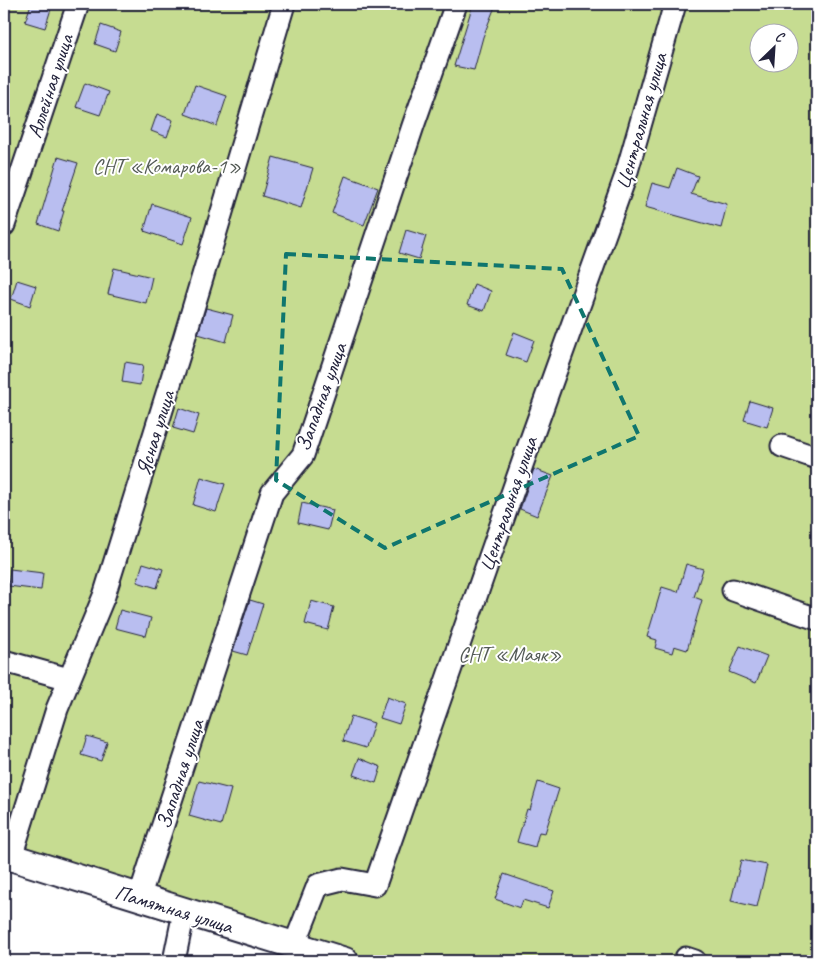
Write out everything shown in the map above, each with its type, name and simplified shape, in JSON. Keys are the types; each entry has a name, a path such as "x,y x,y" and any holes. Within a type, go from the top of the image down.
{"street":[{"name":"Аллейная улица","path":"4,225 78,4"},
{"name":"Ясная улица","path":"8,856 57,709 104,596 284,4"},
{"name":"Западная улица","path":"139,898 272,493 303,455 406,145 456,4"},
{"name":"Центральная улица","path":"294,946 318,886 342,878 375,885 524,459 625,178 675,4"},
{"path":"782,446 817,458"},
{"path":"733,590 817,618"},
{"path":"4,661 69,679"},
{"name":"Памятная улица","path":"8,856 345,961"},
{"path":"174,961 184,912"}],"highlighted area":[{"path":"286,254 562,269 639,436 385,548 276,480"}],"green space":[{"name":"СНТ «Маяк»","path":"4,4 817,4 817,961 345,961 4,855"}],"building":[{"path":"31,4 51,9 45,28 25,22"},
{"path":"473,4 496,4 483,37 474,70 454,66"},
{"path":"101,25 121,32 115,51 95,44"},
{"path":"85,83 109,92 100,115 76,107"},
{"path":"195,85 227,96 217,126 185,114"},
{"path":"157,114 173,120 167,137 151,131"},
{"path":"58,157 78,163 62,211 64,211 58,231 38,224"},
{"path":"273,157 313,168 301,208 262,196"},
{"path":"677,168 698,176 691,194 727,204 721,228 645,207 652,183 670,188"},
{"path":"345,176 378,188 364,225 332,213"},
{"path":"152,204 192,217 183,244 144,231"},
{"path":"406,230 426,236 419,259 399,253"},
{"path":"114,268 152,277 146,303 108,294"},
{"path":"17,280 36,286 30,306 11,299"},
{"path":"474,284 491,291 484,311 467,305"},
{"path":"206,308 233,315 226,342 198,334"},
{"path":"514,332 534,340 526,362 506,355"},
{"path":"125,362 143,365 140,385 122,382"},
{"path":"750,401 773,408 767,427 744,420"},
{"path":"179,408 199,415 193,434 173,428"},
{"path":"534,469 553,476 537,516 520,509"},
{"path":"201,477 225,484 216,512 193,505"},
{"path":"302,503 333,510 328,530 298,523"},
{"path":"143,563 163,569 157,588 137,582"},
{"path":"686,564 703,569 694,597 702,600 687,650 674,646 672,653 655,648 657,640 647,637 662,587 678,592"},
{"path":"10,569 43,573 41,590 8,586"},
{"path":"250,600 263,604 247,655 233,651"},
{"path":"311,601 334,607 328,630 305,624"},
{"path":"120,610 151,618 146,636 115,628"},
{"path":"740,646 767,656 756,683 729,672"},
{"path":"387,697 406,704 399,724 380,718"},
{"path":"351,716 374,723 366,748 343,741"},
{"path":"87,736 107,742 101,761 81,755"},
{"path":"359,758 381,767 376,783 353,775"},
{"path":"199,781 231,789 221,825 189,816"},
{"path":"538,782 559,789 545,833 539,832 535,847 517,842 527,809 530,810"},
{"path":"741,860 767,865 757,907 731,901"},
{"path":"504,874 554,891 548,908 523,900 520,908 495,899"}],"park label":[{"name":"СНТ «Комарова-1»","path":"167,166"}]}
